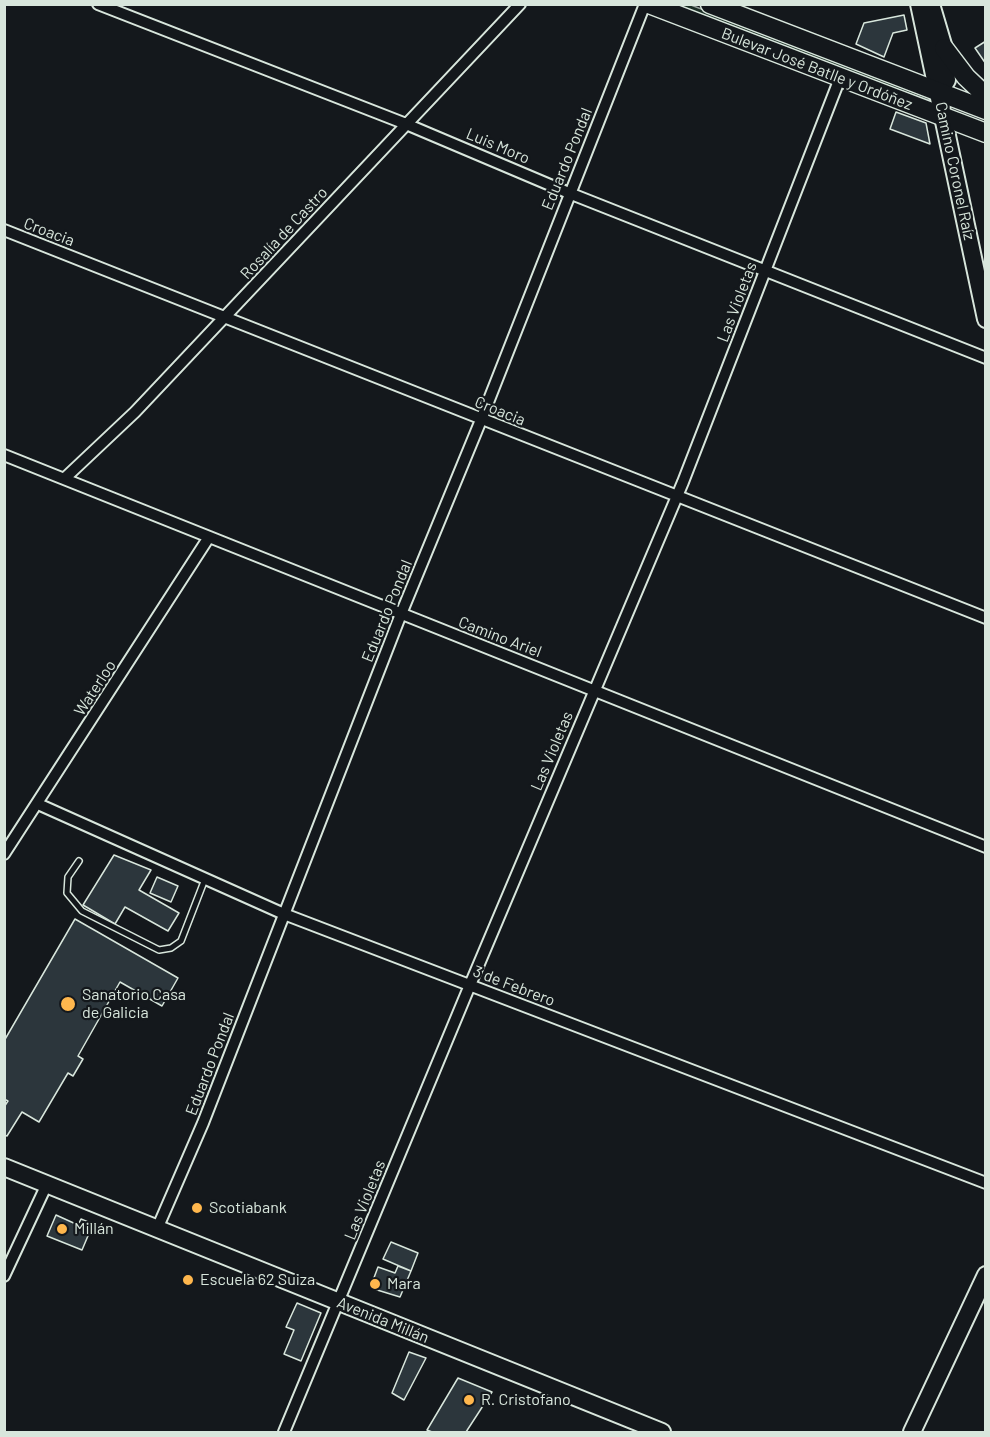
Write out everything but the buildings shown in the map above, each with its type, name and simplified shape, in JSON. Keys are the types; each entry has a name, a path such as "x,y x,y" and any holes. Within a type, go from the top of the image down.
{"main road":[{"name":"Bulevar José Batlle y Ordóñez","path":"647,4 986,133"},
{"name":"Bulevar José Batlle y Ordóñez","path":"710,4 986,110"},
{"name":"Camino Coronel Raíz","path":"919,4 986,319"},
{"name":"Camino Coronel Raíz","path":"931,4 944,48 947,80 939,93"},
{"path":"944,48 966,77 986,96"},
{"name":"Avenida Millán","path":"4,1167 662,1432"},
{"path":"912,1432 986,1275"}],"street":[{"name":"Luis Moro","path":"98,4 406,124 569,193 986,358"},
{"name":"Rosalía de Castro","path":"65,478 135,412 520,4"},
{"name":"Eduardo Pondal","path":"157,1229 203,1123 401,614 647,4"},
{"name":"Las Violetas","path":"284,1432 677,497 840,78"},
{"name":"Croacia","path":"4,230 986,618"},
{"name":"Camino Ariel","path":"4,455 986,847"},
{"name":"Waterloo","path":"4,854 209,537"},
{"name":"3 de Febrero","path":"38,804 206,877 284,914 986,1183"},
{"path":"4,1276 46,1184"}],"lane":[{"path":"79,861 68,877 67,893 82,911 159,950 171,948 181,940 206,877"}],"green space":[{"path":"677,5 691,5 930,98 928,100 845,71"}],"place":[{"name":"Sanatorio Casa de Galicia","path":"68,1004"},
{"name":"Scotiabank","path":"197,1208"},
{"name":"Millán","path":"62,1229"},
{"name":"Escuela 62 Suiza","path":"188,1280"},
{"name":"Mara","path":"375,1284"},
{"name":"R. Cristofano","path":"469,1400"}]}
